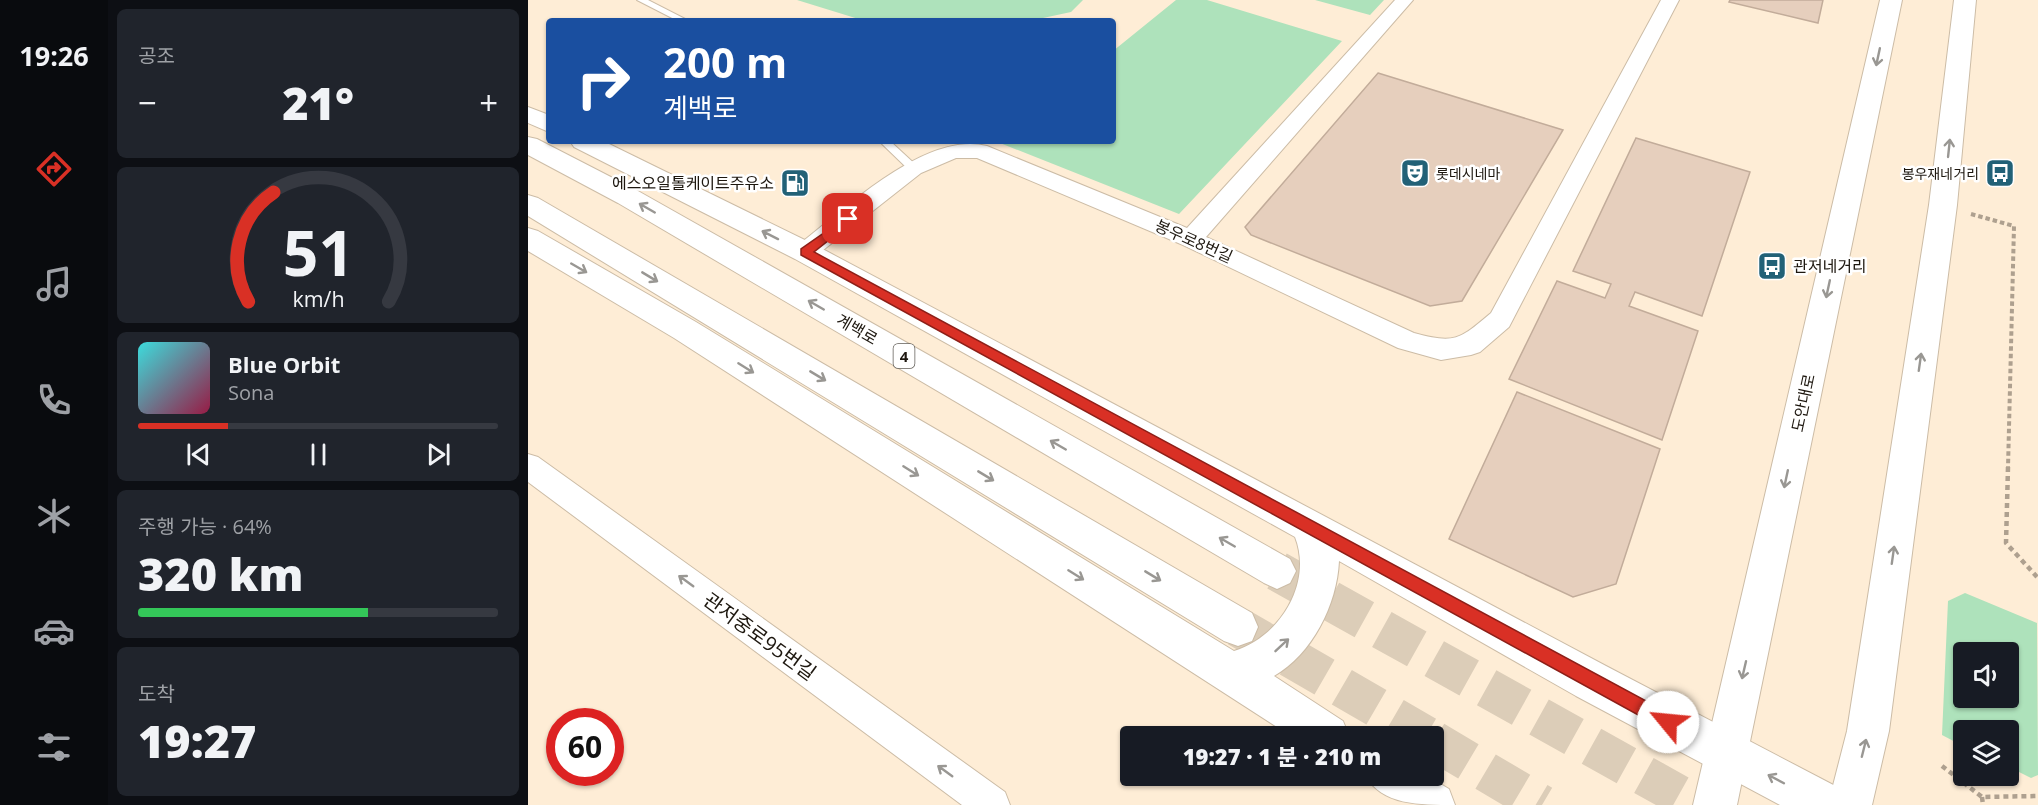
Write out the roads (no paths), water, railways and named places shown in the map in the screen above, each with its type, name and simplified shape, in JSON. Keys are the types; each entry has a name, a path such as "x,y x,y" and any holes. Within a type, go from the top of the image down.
{"main road":[{"name":"도안대로","path":"1715,805 1891,0"},
{"path":"1850,805 1868,731 1943,205 1965,0"},
{"path":"528,114 546,123"},
{"path":"589,144 805,252 1591,681 1825,805"},
{"name":"계백로","path":"528,145 628,197 1277,571"},
{"path":"528,204 1239,627"},
{"path":"528,238 686,330 1231,672 1313,726"},
{"path":"1231,672 1264,661 1284,645 1298,628 1311,601 1319,573 1320,556 1309,526"},
{"path":"1404,786 1433,805"}],"street":[{"path":"1191,239 1404,0"},
{"name":"봉우로8번길","path":"913,168 953,151 980,151 1191,239 1407,341 1441,350 1472,345 1500,320 1670,0"},
{"path":"805,252 913,168"},
{"name":"관저중로95번길","path":"528,466 992,805"}],"lane":[{"path":"641,0 679,18"},
{"path":"887,144 913,168"}],"tunnel":[{"path":"1277,571 1697,805"},
{"path":"1238,627 1409,726"},
{"path":"1444,747 1542,805"}],"place":[{"name":"롯데시네마","path":"1415,173"},
{"name":"봉우재네거리","path":"2000,173"},
{"name":"에스오일톨케이트주유소","path":"795,183"},
{"name":"관저네거리","path":"1772,266"}]}
